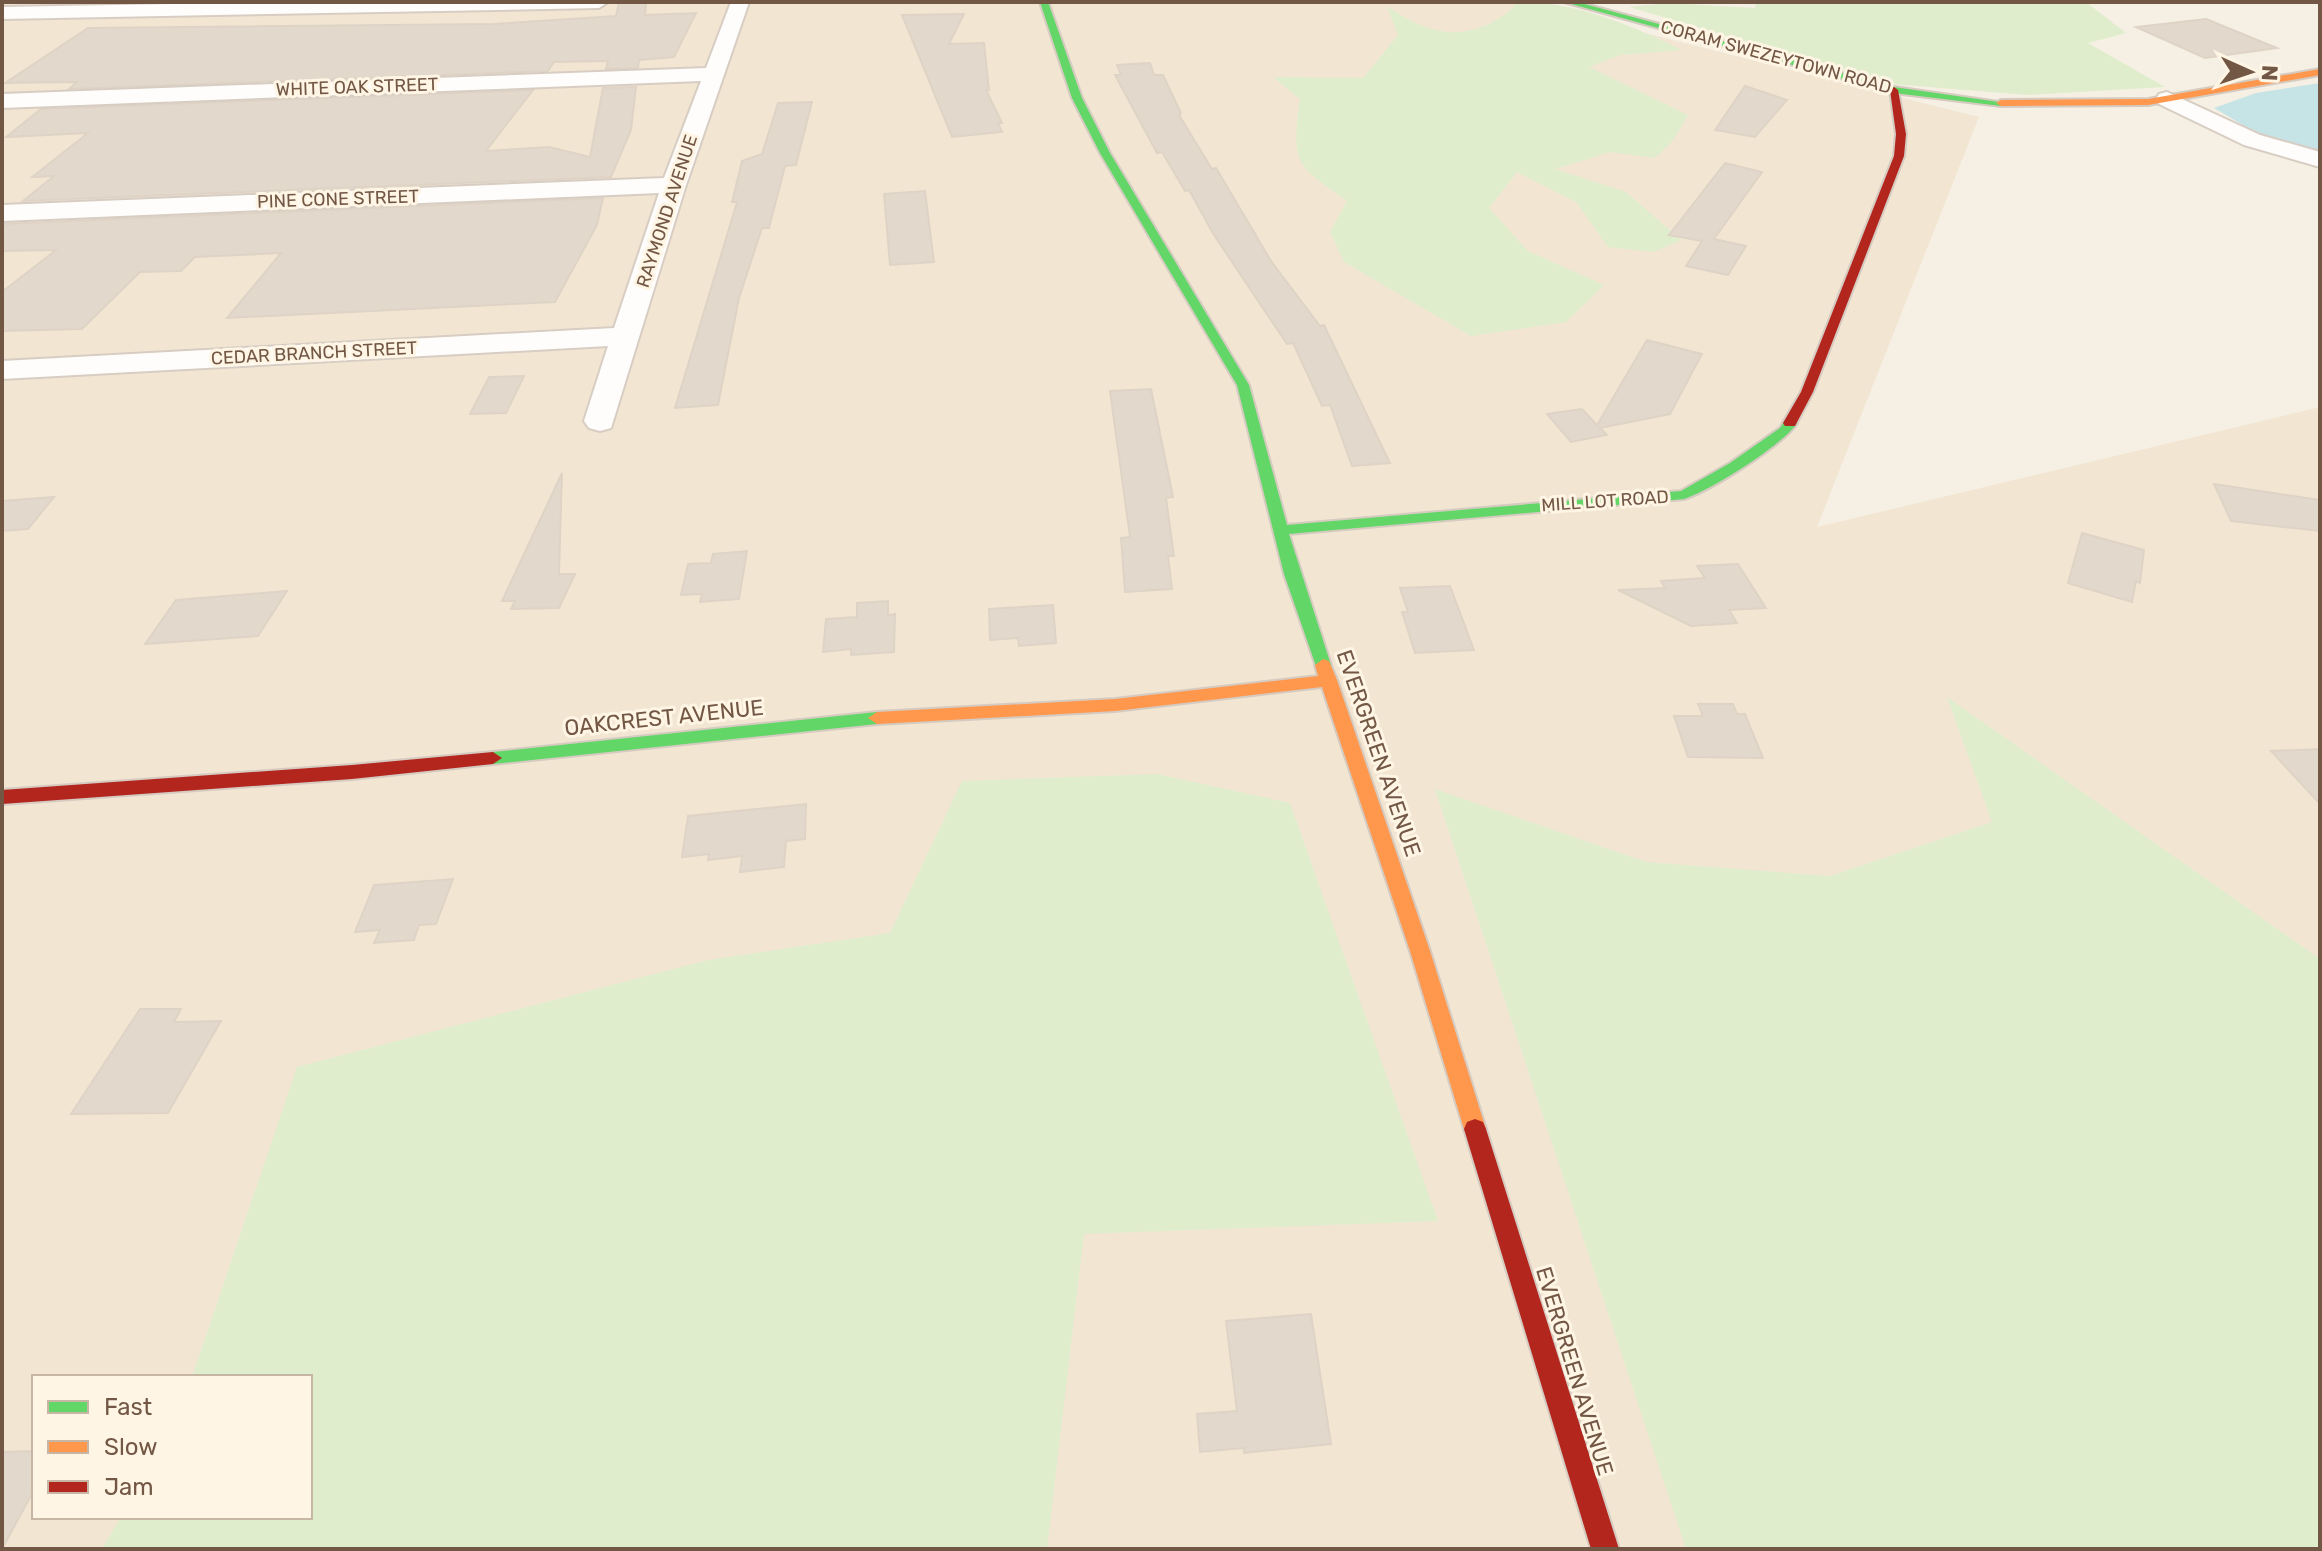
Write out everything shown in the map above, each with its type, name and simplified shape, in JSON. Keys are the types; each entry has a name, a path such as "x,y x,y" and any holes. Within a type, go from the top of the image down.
{"street":[{"path":"2,13 599,2"},
{"name":"RAYMOND AVENUE","path":"600,421 674,185 740,2"},
{"name":"EVERGREEN AVENUE","path":"1044,2 1062,60 1098,139 1243,385 1281,530 1420,951 1605,1549"},
{"name":"CORAM SWEZEYTOWN ROAD","path":"1568,2 1894,90 2018,104 2167,99 2320,72"},
{"name":"WHITE OAK STREET","path":"2,101 712,74"},
{"name":"MILL LOT ROAD","path":"1281,530 1684,495 1785,431 1807,392 1899,156 1901,134 1894,90"},
{"path":"2167,99 2252,140 2320,160"},
{"name":"PINE CONE STREET","path":"2,213 674,185"},
{"name":"CEDAR BRANCH STREET","path":"2,370 627,336"},
{"name":"OAKCREST AVENUE","path":"2,797 352,772 911,715 1115,705 1329,680"}],"shaded area":[{"path":"2,2 1522,2 1979,117 1817,527 2320,407 2320,1549 2,1549"}],"green space":[{"path":"1519,2 1561,6 1603,17 1682,50 1620,55 1589,67 1688,115 1672,142 1655,158 1610,152 1555,169 1626,192 1681,240 1654,252 1608,247 1576,202 1517,172 1489,208 1528,251 1604,285 1566,322 1471,336 1344,262 1330,232 1347,201 1316,179 1301,160 1296,137 1300,99 1273,77 1363,78 1398,35 1387,6 1422,25 1455,32 1487,25"},
{"path":"1756,2 2086,2 2126,33 2088,43 2165,87 2027,95 1891,84 1629,7 1668,3 1755,8"},
{"path":"1947,697 2320,959 2320,1549 1686,1549 1435,789 1646,862 1830,876 1992,822"},
{"path":"1157,774 1290,803 1438,1221 1084,1234 1047,1549 102,1549 120,1519 312,1519 312,1375 193,1375 297,1067 708,960 890,933 962,781"}],"water":[{"path":"2320,83 2320,153 2253,131 2214,108 2256,93"}],"building":[{"path":"619,2 646,2 645,15 696,13 674,57 639,60 638,68 606,69 608,61 554,62 548,71 69,89 77,82 5,83 88,28 494,24 616,16"},
{"path":"964,14 949,44 984,43 989,90 986,90 1002,123 998,123 1002,132 952,137 902,15"},
{"path":"2206,19 2277,48 2205,58 2136,27"},
{"path":"1150,63 1154,75 1163,75 1181,113 1179,115 1212,169 1216,168 1271,261 1320,326 1324,325 1390,463 1352,466 1330,405 1322,406 1293,343 1287,344 1214,235 1189,190 1185,191 1162,152 1157,153 1115,75 1121,75 1117,65"},
{"path":"1745,86 1787,100 1755,137 1715,130"},
{"path":"636,87 631,130 611,177 23,201 54,176 32,177 88,133 6,137 41,109 533,90 486,151 549,147 590,157 603,88"},
{"path":"812,102 796,165 785,166 769,228 762,228 739,298 718,405 675,408 737,202 732,202 742,161 762,154 778,103"},
{"path":"1725,163 1762,172 1714,239 1746,246 1728,275 1686,266 1702,241 1669,235"},
{"path":"925,191 934,262 890,265 884,194"},
{"path":"603,198 597,225 555,302 227,318 281,253 195,257 181,271 140,272 82,329 2,331 2,292 56,250 2,251 2,224"},
{"path":"1647,340 1702,354 1670,414 1600,428 1607,435 1571,442 1547,414 1582,409 1597,425"},
{"path":"524,376 506,413 470,414 489,377"},
{"path":"1151,389 1173,497 1166,498 1174,556 1168,556 1172,589 1125,592 1121,538 1130,537 1110,391"},
{"path":"562,473 559,574 575,574 559,608 511,609 515,601 502,601"},
{"path":"2214,484 2320,500 2320,531 2231,521"},
{"path":"54,497 28,529 2,531 2,501"},
{"path":"2082,533 2144,550 2140,583 2136,581 2132,602 2068,583"},
{"path":"747,551 739,599 700,602 702,594 681,595 688,564 711,563 713,554"},
{"path":"1738,564 1766,608 1729,610 1737,623 1691,626 1618,590 1665,588 1661,581 1705,578 1697,566"},
{"path":"1450,586 1474,650 1415,653 1402,612 1408,612 1400,588"},
{"path":"287,591 258,636 145,644 176,600"},
{"path":"888,601 888,615 895,614 894,652 851,655 851,649 823,652 826,619 857,617 857,603"},
{"path":"1053,605 1056,643 1019,646 1018,638 990,640 989,609"},
{"path":"1698,704 1733,704 1737,714 1745,714 1763,758 1688,757 1674,716 1703,716"},
{"path":"2320,749 2320,804 2271,751"},
{"path":"806,804 805,839 786,841 784,867 740,872 742,856 708,860 709,854 682,857 688,816"},
{"path":"453,879 436,924 419,925 414,940 374,943 380,930 355,932 374,885"},
{"path":"140,1009 181,1009 174,1022 221,1021 168,1113 71,1114"},
{"path":"1311,1314 1331,1444 1244,1453 1244,1448 1200,1452 1197,1414 1237,1411 1226,1321"},
{"path":"32,1451 32,1494 2,1549 2,1452"}],"traffic: fast":[{"path":"1044,2 1077,98 1105,153 1243,385 1292,574 1323,665"},
{"path":"1568,2 1894,90 2001,103"},
{"path":"1281,530 1684,495 1735,466 1785,431 1790,423"},
{"path":"493,758 877,718"}],"traffic: slow":[{"path":"2001,103 2148,102 2320,72"},
{"path":"1323,665 1420,951 1475,1129"},
{"path":"877,718 1115,705 1329,680"}],"traffic: jam":[{"path":"1790,423 1807,392 1899,156 1901,134 1894,90"},
{"path":"2,797 352,772 493,758"},
{"path":"1475,1129 1605,1549"}]}
